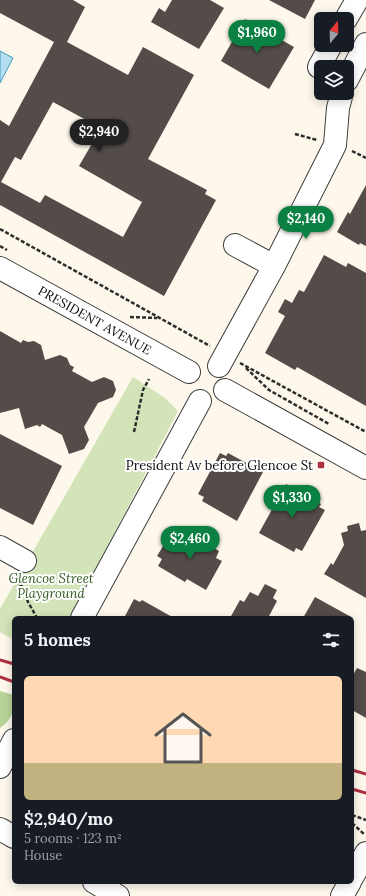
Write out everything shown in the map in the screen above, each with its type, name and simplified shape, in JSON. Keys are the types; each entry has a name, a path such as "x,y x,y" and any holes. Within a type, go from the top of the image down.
{"street":[{"path":"350,12 357,0"},
{"path":"354,67 366,44"},
{"path":"229,362 199,363 189,372 187,378 188,390 200,401 214,401 219,398 225,390 229,362 274,266 335,145 338,108 340,100"},
{"path":"235,245 274,266"},
{"name":"PRESIDENT AVENUE","path":"0,268 189,372"},
{"path":"225,390 366,468"},
{"path":"83,616 200,401"},
{"path":"0,547 25,561"},
{"path":"0,767 12,744"},
{"path":"0,829 12,836"},
{"path":"354,874 366,853"},
{"path":"97,884 118,896"},
{"path":"342,896 349,884"}],"path":[{"path":"0,229 161,319 258,380 269,390 331,425"},
{"path":"229,362 258,374 366,432"},
{"path":"258,374 258,380"},
{"path":"134,432 143,390 149,379"},
{"path":"5,573 23,588 28,602 36,616"},
{"path":"354,816 366,820"},
{"path":"354,825 366,836"}],"green space":[{"name":"Glencoe Street Playground","path":"133,377 165,398 178,411 71,616 12,616 12,639 0,632 0,609"},
{"path":"0,691 12,694 12,714 8,721 0,728"}],"water":[{"path":"0,51 13,58 0,83"}],"building":[{"path":"0,0 73,0 85,7 67,42 128,75 143,47 194,75 148,159 207,190 205,194 216,200 164,296 0,205 0,120 9,126 54,42 0,13","holes":["53,102 101,128 79,166 142,202 123,237 45,195 40,203 1,182 15,157 21,160"]},
{"path":"172,0 210,0 224,8 199,49 151,22 159,8 165,12"},
{"path":"269,0 315,0 305,19"},
{"path":"245,19 294,47 269,89 221,61"},
{"path":"366,185 366,246 360,243 359,245 337,232 348,212 350,214"},
{"path":"324,255 346,267 348,263 366,273 366,406 297,367 295,370 265,353 285,316 278,312 285,299 292,303 299,290 304,292"},
{"path":"0,331 21,343 23,340 28,342 34,341 41,345 45,360 60,355 67,358 70,365 74,367 72,371 92,382 104,377 113,381 116,390 113,397 98,403 84,427 89,440 84,449 69,454 62,435 42,424 40,427 37,425 25,429 19,408 0,413"},
{"path":"0,434 62,466 33,525 0,508"},
{"path":"220,453 226,456 228,453 263,472 237,521 202,501 204,497 198,494"},
{"path":"286,484 321,504 319,507 325,510 302,551 296,548 294,552 259,533"},
{"path":"359,523 361,531 366,530 366,598 324,574 331,563 333,565 344,545 341,533 348,531 347,526"},
{"path":"177,532 184,536 186,532 219,551 216,558 222,561 206,590 187,579 185,582 158,566 162,559 157,556 168,538 172,540"},
{"path":"265,584 277,590 273,598 277,601 269,616 231,616 240,600 244,602 250,592 258,596"},
{"path":"315,597 349,616 304,616"},
{"path":"134,599 140,602 142,600 170,616 125,616"},
{"path":"357,668 366,672 366,718 354,711 354,673"}],"railway":[{"path":"0,660 12,663"},
{"path":"0,677 12,681"},
{"path":"354,771 366,774"},
{"path":"354,790 366,793"}],"place":[{"name":"President Av before Glencoe St","path":"321,465"}]}
